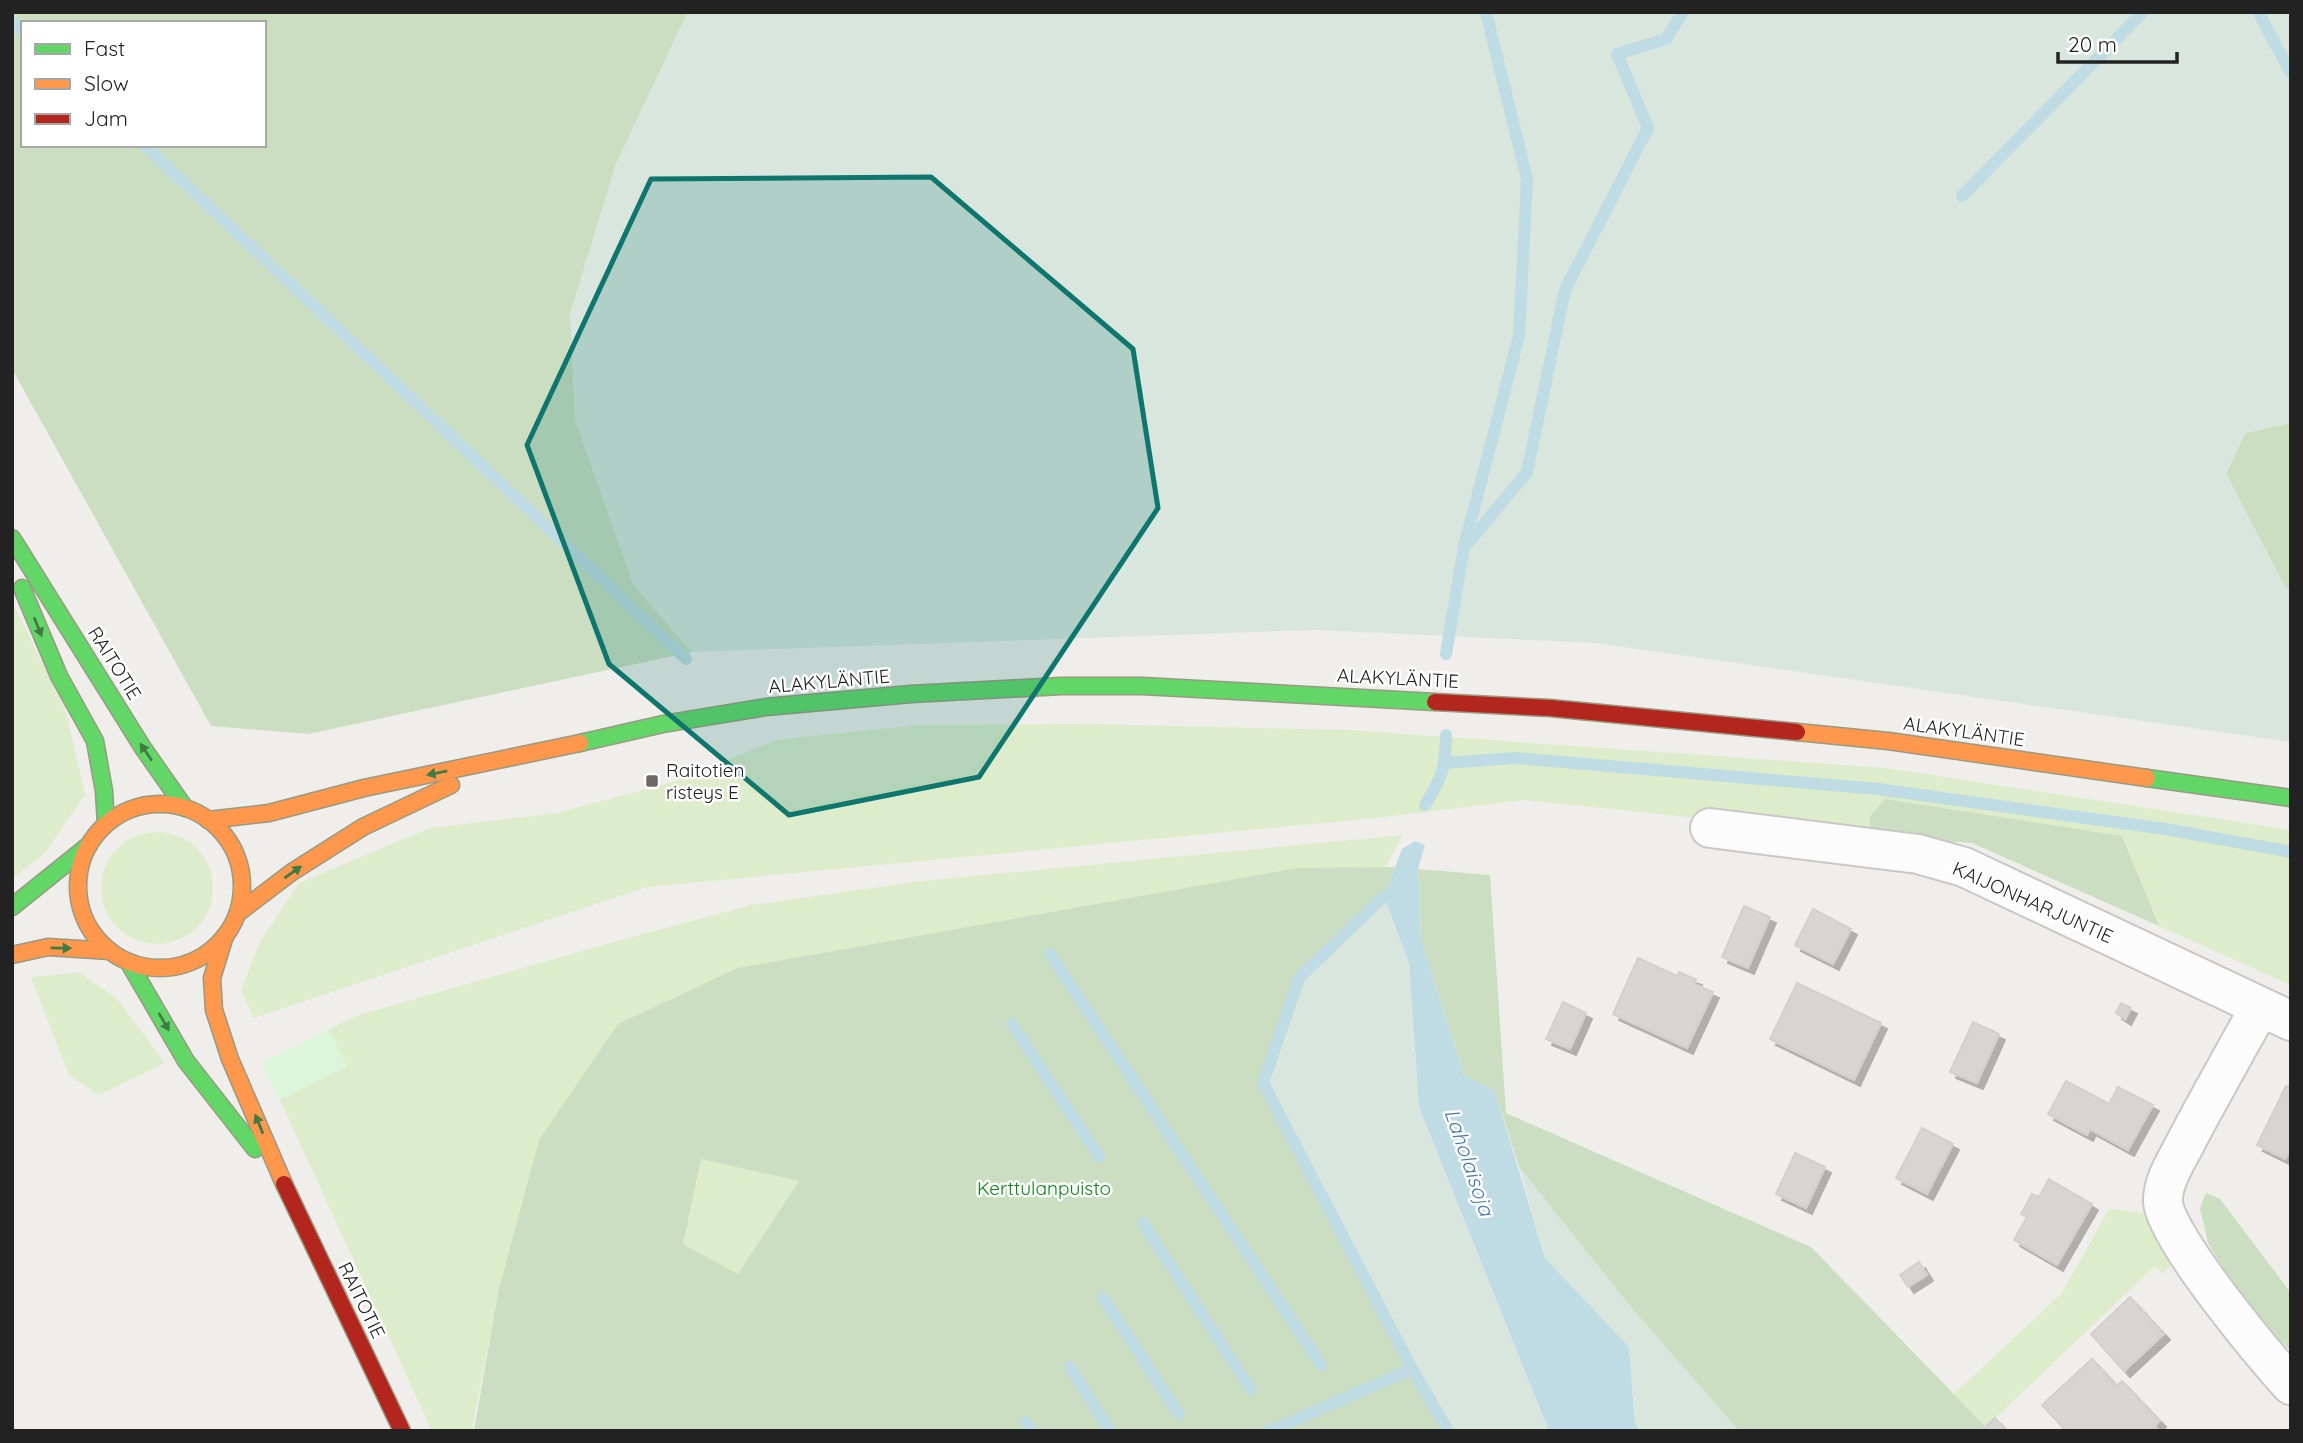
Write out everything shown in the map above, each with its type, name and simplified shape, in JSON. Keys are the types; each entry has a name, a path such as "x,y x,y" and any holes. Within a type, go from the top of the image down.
{"main road":[{"name":"RAITOTIE","path":"12,538 143,748 185,808"},
{"path":"12,564 59,676 94,741 104,791 106,824"},
{"name":"ALAKYLÄNTIE","path":"208,820 269,813 364,788 663,724 766,707 911,694 1061,686 1143,686 1491,704 1591,712 1888,741 2291,798"},
{"name":"ALAKYLÄNTIE","path":"238,913 292,872 363,827 504,760"},
{"path":"12,907 89,845 106,824 130,809 157,804 185,808 208,820 227,838 239,862 242,887 238,913 225,936 206,955 182,965 155,968 130,963 110,951 90,930 79,903 79,873 89,845"},
{"name":"RAITOTIE","path":"225,936 216,960 212,989 214,1011 224,1042 284,1188 402,1431"},
{"path":"12,955 37,948 60,947 110,951"},
{"name":"RAITOTIE","path":"130,963 186,1060 284,1188"}],"street":[{"name":"KAIJONHARJUNTIE","path":"1710,828 1918,854 1964,867 2276,1014 2207,1101 2168,1177 2164,1202 2173,1231 2202,1273 2291,1385"}],"highlighted area":[{"path":"931,177 1133,349 1158,508 979,777 789,815 609,664 527,445 651,179"}],"green space":[{"path":"12,12 688,12 616,164 570,315 633,584 692,652 308,734 211,726 12,369"},
{"path":"2291,423 2291,592 2285,587 2226,474 2245,433"},
{"path":"12,601 66,712 85,794 45,853 12,879"},
{"path":"1093,724 1348,730 1886,768 2291,830 2291,985 2159,926 2122,836 1871,836 1523,800 1376,818 647,887 254,1018 241,990 260,942 299,883 430,828 556,813 673,782 776,740 917,725"},
{"path":"1885,799 2122,836 2159,926 1972,843 1871,836 1870,817"},
{"path":"157,832 178,836 197,848 209,867 213,888 209,909 197,928 178,940 157,944 136,940 117,928 105,909 101,888 105,867 117,848 136,836"},
{"path":"1403,835 1385,867 1297,868 738,968 498,1293 472,1431 432,1431 280,1100 347,1066 329,1029 359,1015 751,905 922,881"},
{"name":"Kerttulanpuisto","path":"1395,867 1384,896 1299,978 1263,1083 1412,1369 1448,1431 474,1431 498,1293 539,1140 618,1024 738,968 1297,868","holes":["701,1159 799,1181 738,1274 683,1244"]},
{"path":"1418,869 1490,875 1506,1113 1811,1247 1986,1427 1982,1431 1737,1429 1634,1311 1519,1167 1495,1091 1464,1075 1421,939"},
{"path":"79,972 117,999 165,1063 99,1095 69,1075 31,977"},
{"path":"329,1029 347,1066 280,1100 261,1063"},
{"path":"701,1159 800,1181 738,1274 682,1245"},
{"path":"2206,1193 2220,1199 2291,1293 2291,1351 2249,1310 2208,1243 2200,1208"},
{"path":"2109,1209 2151,1214 2173,1263 2163,1274 2155,1266 1986,1427 1954,1394 2062,1293"}],"shaded area":[{"path":"688,12 2291,12 2291,423 2245,433 2226,474 2285,587 2291,592 2291,742 1595,643 1316,630 692,652 633,584 575,420 570,315 616,164"},
{"path":"1384,896 1409,963 1419,1107 1549,1431 1448,1431 1412,1369 1263,1083 1299,978"},
{"path":"1519,1167 1634,1311 1739,1431 1639,1431 1635,1424 1629,1347 1545,1258"}],"water":[{"name":"Laholaisoja","path":"1415,841 1425,845 1418,869 1421,939 1464,1075 1495,1091 1545,1258 1629,1347 1635,1424 1639,1431 1549,1431 1419,1107 1409,963 1384,896 1402,849"}],"building":[{"path":"1744,906 1770,917 1748,968 1722,957"},
{"path":"1813,909 1851,929 1833,964 1795,945"},
{"path":"1638,958 1677,976 1679,972 1696,979 1694,984 1713,992 1687,1048 1613,1014"},
{"path":"1797,983 1881,1023 1854,1080 1770,1039"},
{"path":"1563,1002 1586,1013 1570,1049 1546,1039"},
{"path":"2121,1003 2131,1008 2125,1019 2116,1013"},
{"path":"1973,1022 1999,1034 1977,1083 1950,1072"},
{"path":"2066,1081 2109,1104 2118,1087 2153,1105 2128,1150 2090,1129 2087,1135 2048,1114"},
{"path":"2286,1086 2291,1088 2291,1149 2285,1159 2257,1145"},
{"path":"1922,1128 1953,1144 1927,1194 1896,1178"},
{"path":"1795,1153 1825,1167 1806,1208 1776,1194"},
{"path":"2049,1179 2092,1204 2057,1265 2014,1240 2027,1217 2021,1214 2032,1194 2039,1197"},
{"path":"1919,1262 1927,1275 1908,1287 1900,1275"},
{"path":"2130,1297 2164,1334 2124,1371 2091,1334"},
{"path":"2092,1359 2117,1386 2122,1381 2160,1421 2154,1426 2159,1431 2066,1431 2042,1405"},
{"path":"1995,1418 2007,1431 1982,1431"}],"waterway":[{"path":"1446,654 1464,547 1519,336 1527,179 1486,12"},
{"path":"1468,543 1527,472 1565,290 1648,128 1617,54 1666,39 1683,12"},
{"path":"1962,196 2143,12"},
{"path":"2258,12 2291,73"},
{"path":"12,21 21,29"},
{"path":"146,147 686,659"},
{"path":"1425,805 1442,772 1446,735"},
{"path":"1445,763 1515,758 1878,789 2165,829 2291,852"},
{"path":"1384,896 1299,978 1263,1083 1412,1369 1448,1431"},
{"path":"1050,954 1321,1365"},
{"path":"1012,1024 1099,1157"},
{"path":"1143,1223 1251,1390"},
{"path":"1103,1298 1179,1414"},
{"path":"1070,1367 1110,1431"},
{"path":"1269,1431 1412,1369"},
{"path":"1026,1422 1031,1431"}],"traffic: fast":[{"path":"12,538 143,748 185,808"},
{"path":"22,588 59,676 95,741 104,791 106,824"},
{"path":"580,743 663,724 766,707 911,694 1061,686 1143,686 1435,702"},
{"path":"2147,778 2291,798"},
{"path":"12,907 89,845"},
{"path":"129,963 186,1061 255,1149"}],"traffic: slow":[{"path":"1797,732 1888,741 2147,778"},
{"path":"208,820 269,813 364,788 580,743"},
{"path":"238,913 292,872 363,827 451,785"},
{"path":"160,804 191,811 218,828 235,855 242,886 235,917 218,944 191,961 160,968 129,961 102,944 85,917 78,886 85,855 102,828 129,811 160,804"},
{"path":"225,936 212,978 214,1010 230,1059 284,1184"},
{"path":"12,955 48,947 110,951"}],"traffic: jam":[{"path":"1435,702 1550,708 1797,732"},
{"path":"284,1184 402,1431"}],"place":[{"name":"Raitotien risteys E","path":"652,781"}]}
